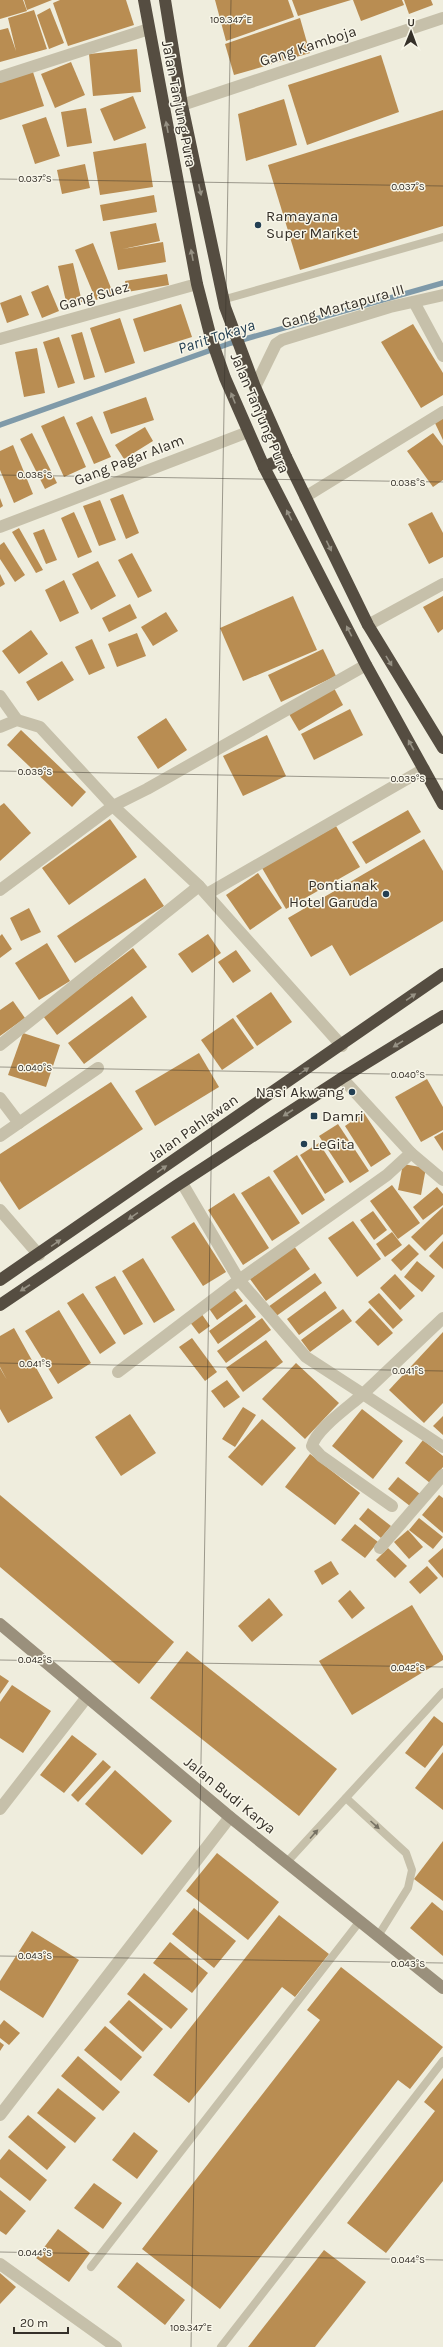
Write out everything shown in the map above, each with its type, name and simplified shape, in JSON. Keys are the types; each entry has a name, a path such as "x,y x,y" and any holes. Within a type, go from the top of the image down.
{"highway":[{"name":"Jalan Tanjung Pura","path":"144,0 197,284 225,378 264,467 366,665 443,804"},
{"name":"Jalan Tanjung Pura","path":"166,0 182,105 222,300 255,387 304,497 368,625 443,748"},
{"path":"264,467 286,457"},
{"name":"Jalan Pahlawan","path":"0,1280 39,1255 342,1046 443,974"},
{"path":"0,1305 342,1078 443,1016"}],"street":[{"name":"Gang Kamboja","path":"182,105 443,18"},
{"path":"0,77 149,29"},
{"name":"Gang Suez","path":"0,339 197,284"},
{"name":"Gang Martapura III","path":"255,387 276,344 282,340 443,295"},
{"path":"414,302 443,356"},
{"path":"304,497 443,412"},
{"name":"Gang Pagar Alam","path":"0,527 248,432"},
{"path":"368,625 443,584"},
{"path":"0,890 113,806 147,790 366,665"},
{"path":"0,696 17,720 40,727 113,806 203,890 342,1046"},
{"path":"0,727 17,720"},
{"path":"0,1045 203,890 424,769"},
{"path":"0,1136 98,1068"},
{"path":"342,1078 412,1152 443,1180"},
{"path":"0,1098 19,1123"},
{"path":"118,1372 239,1280 387,1175 412,1152"},
{"path":"182,1183 239,1280 306,1357 443,1447"},
{"path":"0,1210 39,1255"},
{"path":"392,1506 321,1456 312,1446 314,1439 321,1431 363,1394 443,1318"},
{"path":"380,1548 443,1475"},
{"name":"Jalan Budi Karya","path":"0,1624 230,1817 443,1988"},
{"path":"0,1809 87,1697"},
{"path":"0,2115 230,1817"},
{"path":"0,2264 116,2347"}],"lane":[{"path":"222,300 443,237"},
{"path":"287,1862 443,1692"},
{"path":"346,1798 406,1853 412,1870 408,1888 378,1936"},
{"path":"91,2268 360,1921"},
{"path":"221,2347 443,2061"}],"building":[{"path":"0,0 23,0 27,11 0,19"},
{"path":"24,0 52,0 27,10"},
{"path":"60,0 126,0 134,25 68,46 53,3"},
{"path":"215,0 288,0 294,17 226,41"},
{"path":"292,0 351,0 298,16"},
{"path":"353,0 402,0 404,5 361,21"},
{"path":"404,0 431,0 433,5 409,14"},
{"path":"50,8 64,43 49,49 37,15"},
{"path":"34,10 47,49 0,62 0,30 8,28 16,51 8,18"},
{"path":"300,18 310,53 234,75 225,44"},
{"path":"137,49 141,92 93,96 89,54"},
{"path":"381,55 399,112 307,145 288,85"},
{"path":"71,62 85,95 55,108 41,74"},
{"path":"32,69 44,106 0,120 0,79"},
{"path":"133,96 146,128 114,141 100,109"},
{"path":"284,99 297,145 246,161 238,114"},
{"path":"86,108 92,143 67,147 61,112"},
{"path":"443,110 443,226 300,270 268,165"},
{"path":"46,117 60,156 35,164 22,125"},
{"path":"146,143 153,187 100,195 93,152"},
{"path":"85,164 90,188 62,194 57,170"},
{"path":"154,195 157,212 103,221 100,205"},
{"path":"156,223 160,241 123,249 163,242 166,262 118,270 110,232"},
{"path":"93,243 113,293 96,300 75,250"},
{"path":"73,263 82,302 67,306 58,266"},
{"path":"167,274 169,285 127,292 125,281"},
{"path":"48,285 59,311 42,318 31,292"},
{"path":"21,295 29,315 7,323 0,303"},
{"path":"181,304 192,337 144,352 133,319"},
{"path":"120,318 135,363 105,373 90,328"},
{"path":"413,324 443,373 443,395 421,408 381,342"},
{"path":"82,332 95,377 84,380 71,335"},
{"path":"59,337 75,383 58,388 43,342"},
{"path":"37,348 45,393 24,397 15,352"},
{"path":"146,397 154,420 111,434 103,412"},
{"path":"64,416 86,467 64,477 41,426"},
{"path":"92,416 111,457 94,464 76,423"},
{"path":"443,416 443,440 434,421"},
{"path":"145,427 153,441 124,459 115,445"},
{"path":"32,433 57,483 45,489 20,439"},
{"path":"433,433 443,446 443,480 433,487 407,451"},
{"path":"13,445 33,494 14,503 0,470 0,451"},
{"path":"123,494 139,533 126,539 110,499"},
{"path":"0,498 3,506 0,508"},
{"path":"100,500 116,540 99,546 83,506"},
{"path":"74,512 92,552 78,558 61,518"},
{"path":"432,512 443,533 443,557 429,564 408,524"},
{"path":"19,528 43,570 36,573 12,532"},
{"path":"44,529 57,560 46,564 33,533"},
{"path":"4,542 25,575 15,582 0,559 0,545"},
{"path":"132,553 152,591 138,598 118,560"},
{"path":"98,561 116,596 91,610 72,574"},
{"path":"0,574 5,584 0,587"},
{"path":"64,580 79,613 60,622 45,590"},
{"path":"293,596 317,650 243,681 220,628"},
{"path":"443,596 443,629 438,633 423,607"},
{"path":"130,604 137,618 109,632 102,618"},
{"path":"166,612 178,631 153,646 141,627"},
{"path":"31,630 48,654 19,674 2,651"},
{"path":"137,633 146,656 117,667 108,644"},
{"path":"92,639 105,668 89,675 75,647"},
{"path":"323,649 336,676 281,702 268,675"},
{"path":"62,661 74,680 38,701 26,682"},
{"path":"334,688 343,705 299,731 289,714"},
{"path":"350,709 363,735 314,760 301,734"},
{"path":"166,718 187,750 158,769 137,737"},
{"path":"21,730 86,792 72,807 7,745"},
{"path":"267,735 286,776 243,796 223,756"},
{"path":"4,803 31,833 0,861 0,806"},
{"path":"408,810 421,832 366,864 352,842"},
{"path":"110,819 137,857 69,905 42,868"},
{"path":"336,826 360,867 286,909 262,868"},
{"name":"Pontianak Hotel Garuda","path":"424,839 443,871 443,921 350,976 332,945 311,957 288,918"},
{"path":"258,873 282,908 250,930 226,895"},
{"path":"145,878 164,906 75,963 57,936"},
{"path":"29,908 41,932 21,941 10,918"},
{"path":"2,934 12,949 0,958 0,936"},
{"path":"208,934 221,953 192,973 178,954"},
{"path":"47,943 70,981 39,1000 15,963"},
{"path":"133,948 147,967 57,1035 43,1016"},
{"path":"236,950 251,971 233,983 218,962"},
{"path":"271,992 292,1022 257,1046 236,1016"},
{"path":"132,996 147,1017 84,1064 68,1043"},
{"path":"13,1001 25,1018 0,1036 0,1010"},
{"path":"233,1018 254,1048 222,1070 201,1040"},
{"path":"23,1033 60,1045 46,1087 8,1075"},
{"path":"199,1053 219,1087 155,1126 135,1091"},
{"path":"427,1079 443,1107 443,1130 421,1142 395,1097"},
{"path":"111,1082 143,1129 19,1210 0,1181 0,1154"},
{"path":"364,1113 391,1154 371,1167 345,1126"},
{"path":"338,1124 369,1171 350,1183 319,1136"},
{"path":"443,1132 443,1151 434,1137"},
{"path":"319,1143 344,1182 325,1194 300,1155"},
{"path":"297,1155 325,1200 302,1215 273,1171"},
{"path":"403,1164 426,1168 421,1195 398,1190"},
{"path":"269,1176 300,1223 272,1241 241,1193"},
{"path":"392,1185 420,1223 398,1239 370,1201"},
{"path":"437,1187 443,1194 443,1205 423,1220 413,1207"},
{"path":"234,1193 269,1248 243,1265 208,1210"},
{"path":"443,1207 443,1234 425,1251 411,1237"},
{"path":"373,1211 387,1230 374,1240 360,1220"},
{"path":"353,1221 381,1259 357,1277 328,1238"},
{"path":"194,1222 226,1272 203,1286 171,1237"},
{"path":"392,1232 402,1245 385,1257 376,1244"},
{"path":"443,1241 443,1269 429,1256"},
{"path":"409,1244 419,1254 401,1271 391,1260"},
{"path":"294,1246 310,1269 266,1301 250,1279"},
{"path":"143,1258 175,1310 154,1323 122,1271"},
{"path":"417,1261 435,1276 422,1292 404,1277"},
{"path":"315,1273 322,1283 275,1317 268,1307"},
{"path":"395,1274 415,1296 400,1310 380,1288"},
{"path":"115,1276 143,1324 124,1335 95,1287"},
{"path":"233,1288 243,1301 217,1320 208,1307"},
{"path":"325,1291 337,1308 299,1335 287,1319"},
{"path":"83,1293 116,1343 100,1354 67,1303"},
{"path":"379,1293 403,1320 393,1329 368,1302"},
{"path":"246,1304 256,1317 218,1344 209,1331"},
{"path":"370,1308 393,1333 378,1346 355,1322"},
{"path":"343,1309 352,1321 310,1352 301,1340"},
{"path":"59,1310 91,1363 58,1384 25,1331"},
{"path":"201,1313 210,1326 199,1334 189,1321"},
{"path":"262,1318 271,1330 226,1363 217,1351"},
{"path":"14,1328 53,1398 8,1423 0,1409 0,1368 7,1380 0,1367 0,1336"},
{"path":"443,1332 443,1403 424,1423 389,1390"},
{"path":"192,1338 217,1372 205,1381 179,1347"},
{"path":"266,1340 283,1362 243,1392 226,1368"},
{"path":"296,1363 339,1403 305,1439 262,1399"},
{"path":"227,1380 240,1397 224,1408 211,1391"},
{"path":"243,1407 256,1415 235,1447 222,1439"},
{"path":"362,1409 403,1441 373,1479 332,1446"},
{"path":"130,1414 156,1453 121,1476 95,1437"},
{"path":"443,1416 443,1435 433,1426"},
{"path":"262,1419 296,1448 262,1486 228,1457"},
{"path":"423,1440 443,1456 443,1467 430,1483 405,1463"},
{"path":"310,1454 360,1493 335,1525 285,1487"},
{"path":"398,1477 420,1494 410,1506 388,1489"},
{"path":"0,1495 174,1642 139,1684 0,1567"},
{"path":"439,1495 443,1498 443,1533 422,1515"},
{"path":"368,1508 391,1526 381,1538 359,1519"},
{"path":"419,1518 443,1537 433,1549 409,1530"},
{"path":"355,1524 378,1542 365,1558 341,1540"},
{"path":"408,1530 423,1547 409,1559 394,1542"},
{"path":"388,1548 407,1566 395,1578 376,1560"},
{"path":"443,1548 443,1578 428,1561"},
{"path":"331,1561 339,1574 322,1585 314,1571"},
{"path":"427,1566 438,1578 420,1594 409,1582"},
{"path":"350,1590 365,1608 352,1619 338,1601"},
{"path":"269,1598 283,1615 252,1642 238,1626"},
{"path":"412,1605 443,1656 443,1660 352,1715 319,1661"},
{"path":"187,1651 337,1769 299,1816 150,1698"},
{"path":"0,1675 9,1681 0,1694"},
{"path":"12,1685 51,1711 23,1753 0,1738 0,1702"},
{"path":"434,1716 443,1723 443,1745 425,1768 405,1753"},
{"path":"72,1735 97,1754 64,1793 40,1775"},
{"path":"443,1752 443,1810 415,1788"},
{"path":"103,1760 111,1767 78,1802 71,1795"},
{"path":"115,1770 172,1821 142,1855 85,1804"},
{"path":"443,1841 443,1901 414,1879"},
{"path":"217,1853 279,1902 248,1940 186,1891"},
{"path":"432,1902 443,1911 443,1956 410,1928"},
{"path":"194,1908 236,1941 214,1968 172,1934"},
{"path":"279,1915 329,1954 295,1997 282,1987 189,2103 153,2075"},
{"path":"32,1931 79,1960 43,2018 0,1990 0,1981"},
{"path":"170,1942 208,1973 192,1993 153,1963"},
{"path":"341,1967 443,2047 410,2089 398,2080 220,2309 142,2249 320,2020 307,2010"},
{"path":"144,1973 188,2009 171,2029 127,1994"},
{"path":"129,2000 163,2029 143,2052 109,2022"},
{"path":"4,2020 20,2033 9,2045 0,2038 0,2025"},
{"path":"105,2026 142,2057 121,2081 84,2050"},
{"path":"0,2042 4,2045 0,2051"},
{"path":"78,2056 120,2092 103,2111 61,2076"},
{"path":"443,2078 443,2181 386,2253 347,2223 435,2111 424,2102"},
{"path":"58,2088 96,2118 75,2143 37,2113"},
{"path":"28,2115 66,2147 47,2170 8,2137"},
{"path":"134,2132 158,2151 137,2179 112,2160"},
{"path":"9,2149 47,2180 30,2201 0,2177 0,2160"},
{"path":"94,2183 122,2203 103,2229 74,2208"},
{"path":"0,2190 26,2211 6,2235 0,2231"},
{"path":"58,2229 90,2253 69,2282 36,2258"},
{"path":"324,2250 366,2282 315,2347 248,2347"},
{"path":"137,2262 185,2300 165,2325 117,2287"},
{"path":"0,2273 16,2287 0,2304"}],"waterway":[{"name":"Parit Tokaya","path":"0,425 231,343 443,283"}],"place":[{"name":"Ramayana Super Market","path":"258,225"},
{"name":"Pontianak Hotel Garuda","path":"386,894"},
{"name":"Nasi Akwang","path":"352,1092"},
{"name":"Damri","path":"314,1116"},
{"name":"LeGita","path":"304,1144"}]}
